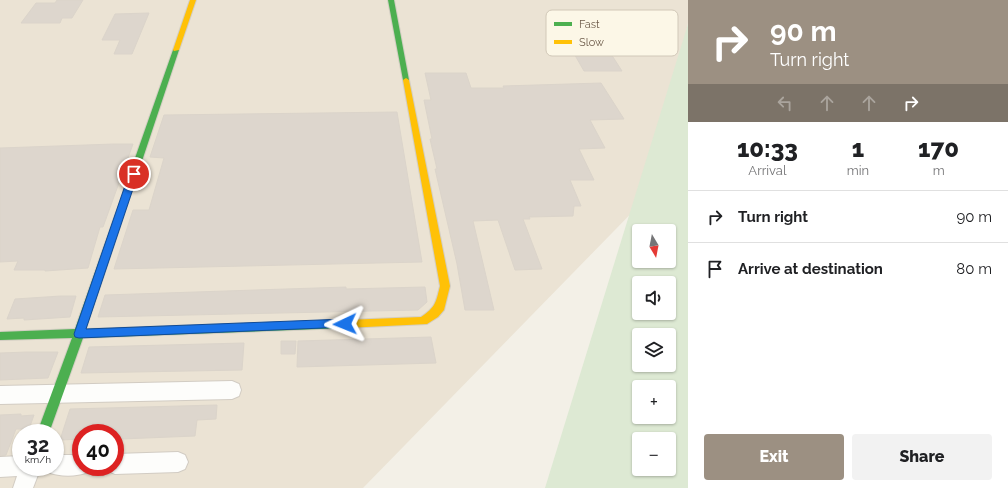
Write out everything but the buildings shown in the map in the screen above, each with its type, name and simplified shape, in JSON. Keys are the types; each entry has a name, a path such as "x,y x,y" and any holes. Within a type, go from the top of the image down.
{"street":[{"path":"46,424 79,334 193,0"},
{"path":"0,336 423,320 437,313 442,302 445,286 391,0"},
{"path":"0,395 232,390"},
{"path":"124,464 178,462"},
{"path":"0,467 12,466"},
{"path":"23,488 28,476"}],"shaded area":[{"path":"0,0 688,0 688,23 654,190 363,488 0,488"}],"green space":[{"path":"688,24 688,488 545,488"}],"traffic: fast":[{"path":"391,0 406,80"},
{"path":"46,424 176,50"},
{"path":"0,336 346,324"}],"traffic: slow":[{"path":"176,50 193,0"},
{"path":"346,324 423,321 434,314 440,307 445,286 406,80"}],"route":[{"path":"134,174 79,334 345,324"}]}
